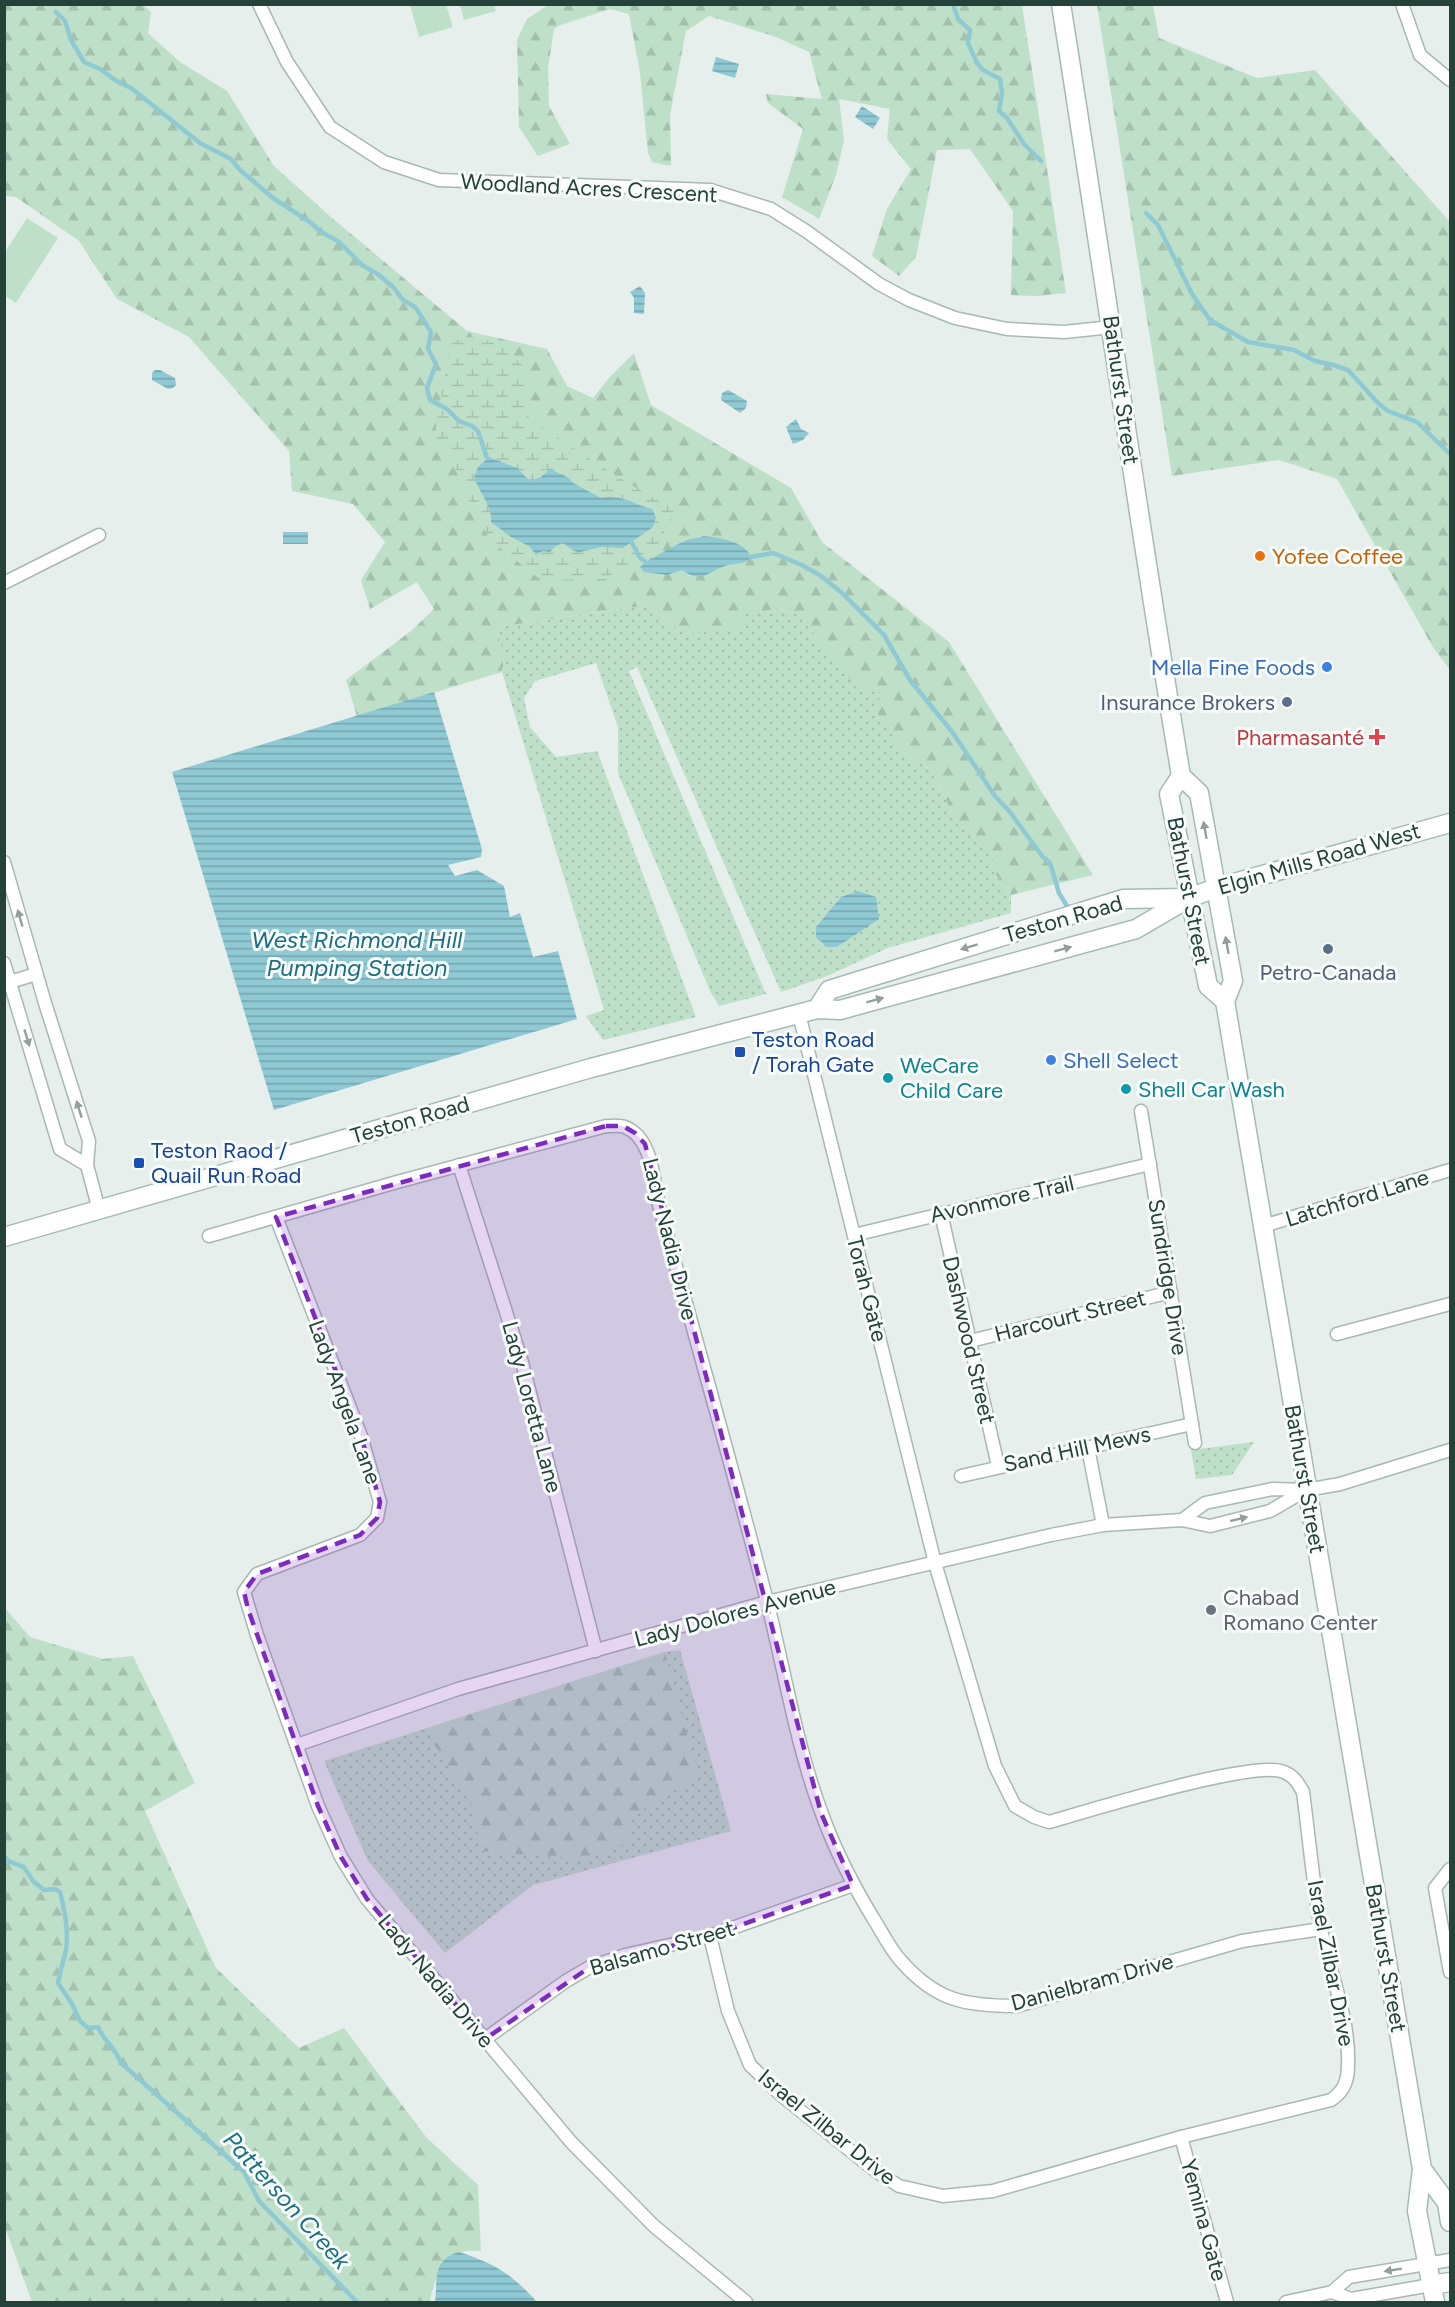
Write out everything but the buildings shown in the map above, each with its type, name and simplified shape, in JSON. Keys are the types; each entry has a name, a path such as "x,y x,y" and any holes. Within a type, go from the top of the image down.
{"main road":[{"name":"Bathurst Street","path":"1060,4 1181,776 1199,793 1233,981 1225,1001 1422,2169 1417,2211 1433,2294"},
{"name":"Bathurst Street","path":"1181,776 1169,794 1189,898 1208,986 1225,1001"},
{"name":"Elgin Mills Road West","path":"1189,898 1216,888 1450,823"},
{"name":"Teston Road","path":"817,1009 829,990 1123,899 1189,898"},
{"name":"Teston Road","path":"4,1237 591,1068 817,1009 840,1010 1136,929 1189,898"},
{"name":"Bathurst Street","path":"1422,2169 1447,2203 1450,2222"},
{"path":"1433,2294 1450,2282"}],"street":[{"name":"Woodland Acres Crescent","path":"260,4 287,62 330,127 384,162 439,180 710,190 771,209 806,231 879,284 909,300 955,318 1007,329 1064,332 1112,327"},
{"path":"1402,4 1420,55 1450,80"},
{"path":"4,583 99,534"},
{"path":"4,862 36,974 89,1141 87,1165 99,1210"},
{"path":"4,963 60,1149 87,1165"},
{"path":"10,982 36,974"},
{"name":"Torah Gate","path":"799,1014 935,1563"},
{"name":"Sundridge Drive","path":"1141,1111 1195,1443"},
{"name":"Lady Nadia Drive","path":"209,1236 606,1126 623,1126 635,1133 645,1144 659,1205 767,1602"},
{"name":"Avonmore Trail","path":"854,1234 1150,1164"},
{"name":"Lady Loretta Lane","path":"459,1165 522,1362 596,1651"},
{"name":"Latchford Lane","path":"1263,1226 1450,1170"},
{"name":"Dashwood Street","path":"941,1214 998,1466"},
{"name":"Lady Angela Lane","path":"248,1584 257,1574 360,1534 377,1518 380,1502 362,1436 276,1217"},
{"name":"Harcourt Street","path":"970,1341 1171,1292"},
{"path":"1337,1334 1450,1304"},
{"name":"Sand Hill Mews","path":"961,1476 1192,1424"},
{"path":"1088,1448 1103,1525"},
{"path":"1182,1520 1205,1503 1272,1489 1306,1490 1345,1482 1450,1450"},
{"name":"Lady Dolores Avenue","path":"297,1745 458,1689 767,1602 1051,1534 1103,1525 1182,1520 1210,1526 1270,1511 1306,1490"},
{"name":"Israel Zilbar Drive","path":"710,1936 728,2011 750,2065 795,2107 877,2172 899,2186 943,2196 993,2191 1181,2137 1331,2100 1342,2093 1347,2081 1348,2051 1340,2004 1321,1929 1303,1791 1294,1778 1282,1770 1237,1773 1049,1822 1034,1817 1016,1806 995,1766 935,1563"},
{"name":"Lady Nadia Drive","path":"248,1584 244,1592 248,1609 318,1806 341,1857 366,1899 571,2142 654,2226 746,2302"},
{"name":"Danielbram Drive","path":"767,1602 804,1756 821,1813 853,1885 899,1960 922,1983 939,1995 960,2002 1017,2006 1242,1941 1321,1929"},
{"path":"1450,1869 1435,1888 1450,1972"},
{"name":"Balsamo Street","path":"485,2039 566,1981 590,1967 625,1955 710,1936 853,1885"},
{"name":"Yemina Gate","path":"1181,2137 1227,2302"},
{"path":"1286,2302 1332,2292 1348,2277 1450,2260"},
{"path":"1332,2292 1351,2299 1433,2294"}],"highlighted area":[{"path":"606,1126 623,1126 635,1133 645,1144 821,1813 853,1885 710,1936 590,1967 485,2039 367,1899 341,1857 318,1806 248,1609 244,1592 257,1574 360,1535 377,1518 380,1502 361,1436 276,1217"}],"green space":[{"path":"4,5 143,5 151,12 148,33 180,62 227,91 274,166 332,218 467,331 547,349 567,386 593,398 634,353 651,405 791,488 822,542 949,642 1093,875 1011,895 991,868 994,856 978,843 971,832 957,823 931,769 905,755 877,712 881,688 859,691 799,615 779,609 744,614 746,625 723,631 684,634 648,605 497,627 504,660 502,672 357,716 346,680 411,631 434,609 417,582 370,609 361,580 385,542 353,504 292,491 289,451 189,337 117,299 79,241 16,197 5,196"},
{"path":"410,5 446,5 453,27 419,37"},
{"path":"460,5 494,5 496,11 464,20"},
{"path":"548,5 1022,5 1066,293 1036,296 1011,295 1013,211 970,149 937,150 916,257 899,276 872,256 887,209 911,169 887,139 890,109 839,99 844,140 836,175 819,219 782,197 803,129 768,103 766,94 822,99 809,52 776,37 709,16 686,31 670,115 671,166 652,162 648,153 640,73 629,14 610,9 554,29 548,68 549,106 570,144 538,156 519,127 517,40 527,19"},
{"path":"1097,5 1153,5 1159,38 1257,78 1315,70 1450,222 1450,670 1433,647 1337,479 1279,460 1172,476"},
{"path":"27,218 58,238 16,303 5,296 5,252"},
{"path":"469,337 501,343 523,366 527,389 526,415 599,465 676,510 658,545 605,579 541,580 490,540 467,497 451,459 437,443 436,424 451,342"},
{"path":"648,605 684,634 745,625 743,614 779,609 799,615 859,690 882,688 905,755 931,769 957,823 971,832 978,843 994,856 991,868 1011,895 1011,913 888,948 827,976 781,992 637,667 629,671 766,994 719,1006 711,993 618,773 618,727 596,663 535,681 524,698 530,727 556,757 597,751 696,1017 603,1040 586,1016 604,1010 502,672 504,660 497,627"},
{"path":"1254,1442 1232,1475 1196,1479 1191,1450"},
{"path":"5,1608 30,1637 103,1659 133,1656 195,1783 145,1811 216,1968 299,2048 344,2028 426,2137 478,2185 481,2251 462,2252 449,2261 436,2280 430,2302 32,2302 5,2227"},
{"path":"680,1650 731,1831 533,1885 445,1953 368,1861 324,1761 665,1652"},
{"path":"665,1652 698,1776 633,1816 627,1843 585,1859 480,1851 474,1808 432,1741 433,1726"}],"water":[{"path":"716,57 739,64 735,78 712,71"},
{"path":"862,106 880,118 873,129 855,117"},
{"path":"640,286 645,293 644,314 634,313 634,298 630,292"},
{"path":"160,370 175,378 176,385 168,389 152,380 152,373"},
{"path":"728,390 747,401 746,408 740,413 721,400 722,393"},
{"path":"796,419 801,429 809,433 803,440 793,444 786,427"},
{"path":"489,457 517,468 530,481 541,477 550,469 601,498 621,498 652,509 656,517 653,527 623,548 601,547 580,552 574,551 563,543 550,552 543,551 536,555 529,546 511,537 491,522 487,504 474,477 478,467"},
{"path":"283,532 308,532 308,544 283,544"},
{"path":"704,536 737,544 743,547 751,557 743,563 721,567 701,576 695,576 682,570 667,575 644,572 640,567 655,556 679,544"},
{"name":"West Richmond Hill Pumping Station","path":"434,692 482,849 481,857 448,865 455,876 477,870 504,886 510,917 520,913 533,957 558,951 577,1019 274,1110 172,772"},
{"path":"858,891 876,897 879,919 837,947 827,947 816,937 816,927 841,897"},
{"path":"459,2252 502,2271 520,2284 537,2302 435,2302 440,2265 450,2255"}],"waterway":[{"path":"953,4 958,19 970,30 968,43 977,63 983,70 1000,79 1002,94 999,111 1007,118 1024,144 1041,161"},
{"path":"56,12 65,21 71,40 84,62 131,88 200,143 231,159 240,170 273,198 310,222 321,232 338,241 362,265 379,275 394,288 402,299 416,308 431,332 428,349 436,364 427,388 430,400 447,409 459,421 478,431 487,458"},
{"path":"1146,213 1158,225 1192,294 1210,320 1248,342 1294,350 1315,361 1348,370 1378,403 1388,411 1417,422 1450,454"},
{"path":"631,541 640,558 645,561"},
{"path":"751,557 773,553 821,576 842,593 884,635 910,680 953,733 995,796 1050,863 1059,893 1069,909"},
{"name":"Patterson Creek","path":"4,1856 8,1861 24,1867 33,1881 44,1890 55,1889 60,1892 67,1936 58,1983 80,2021 88,2028 98,2027 121,2063 244,2172 259,2201 357,2302"}],"place":[{"name":"Yofee Coffee","path":"1260,556"},
{"name":"Mella Fine Foods","path":"1327,667"},
{"name":"Insurance Brokers","path":"1287,702"},
{"name":"Pharmasanté","path":"1377,737"},
{"name":"Petro-Canada","path":"1328,949"},
{"name":"Teston Road / Torah Gate","path":"740,1052"},
{"name":"Shell Select","path":"1051,1060"},
{"name":"WeCare Child Care","path":"888,1078"},
{"name":"Shell Car Wash","path":"1126,1089"},
{"name":"Teston Raod / Quail Run Road","path":"139,1163"},
{"name":"Chabad Romano Center","path":"1211,1610"}]}
